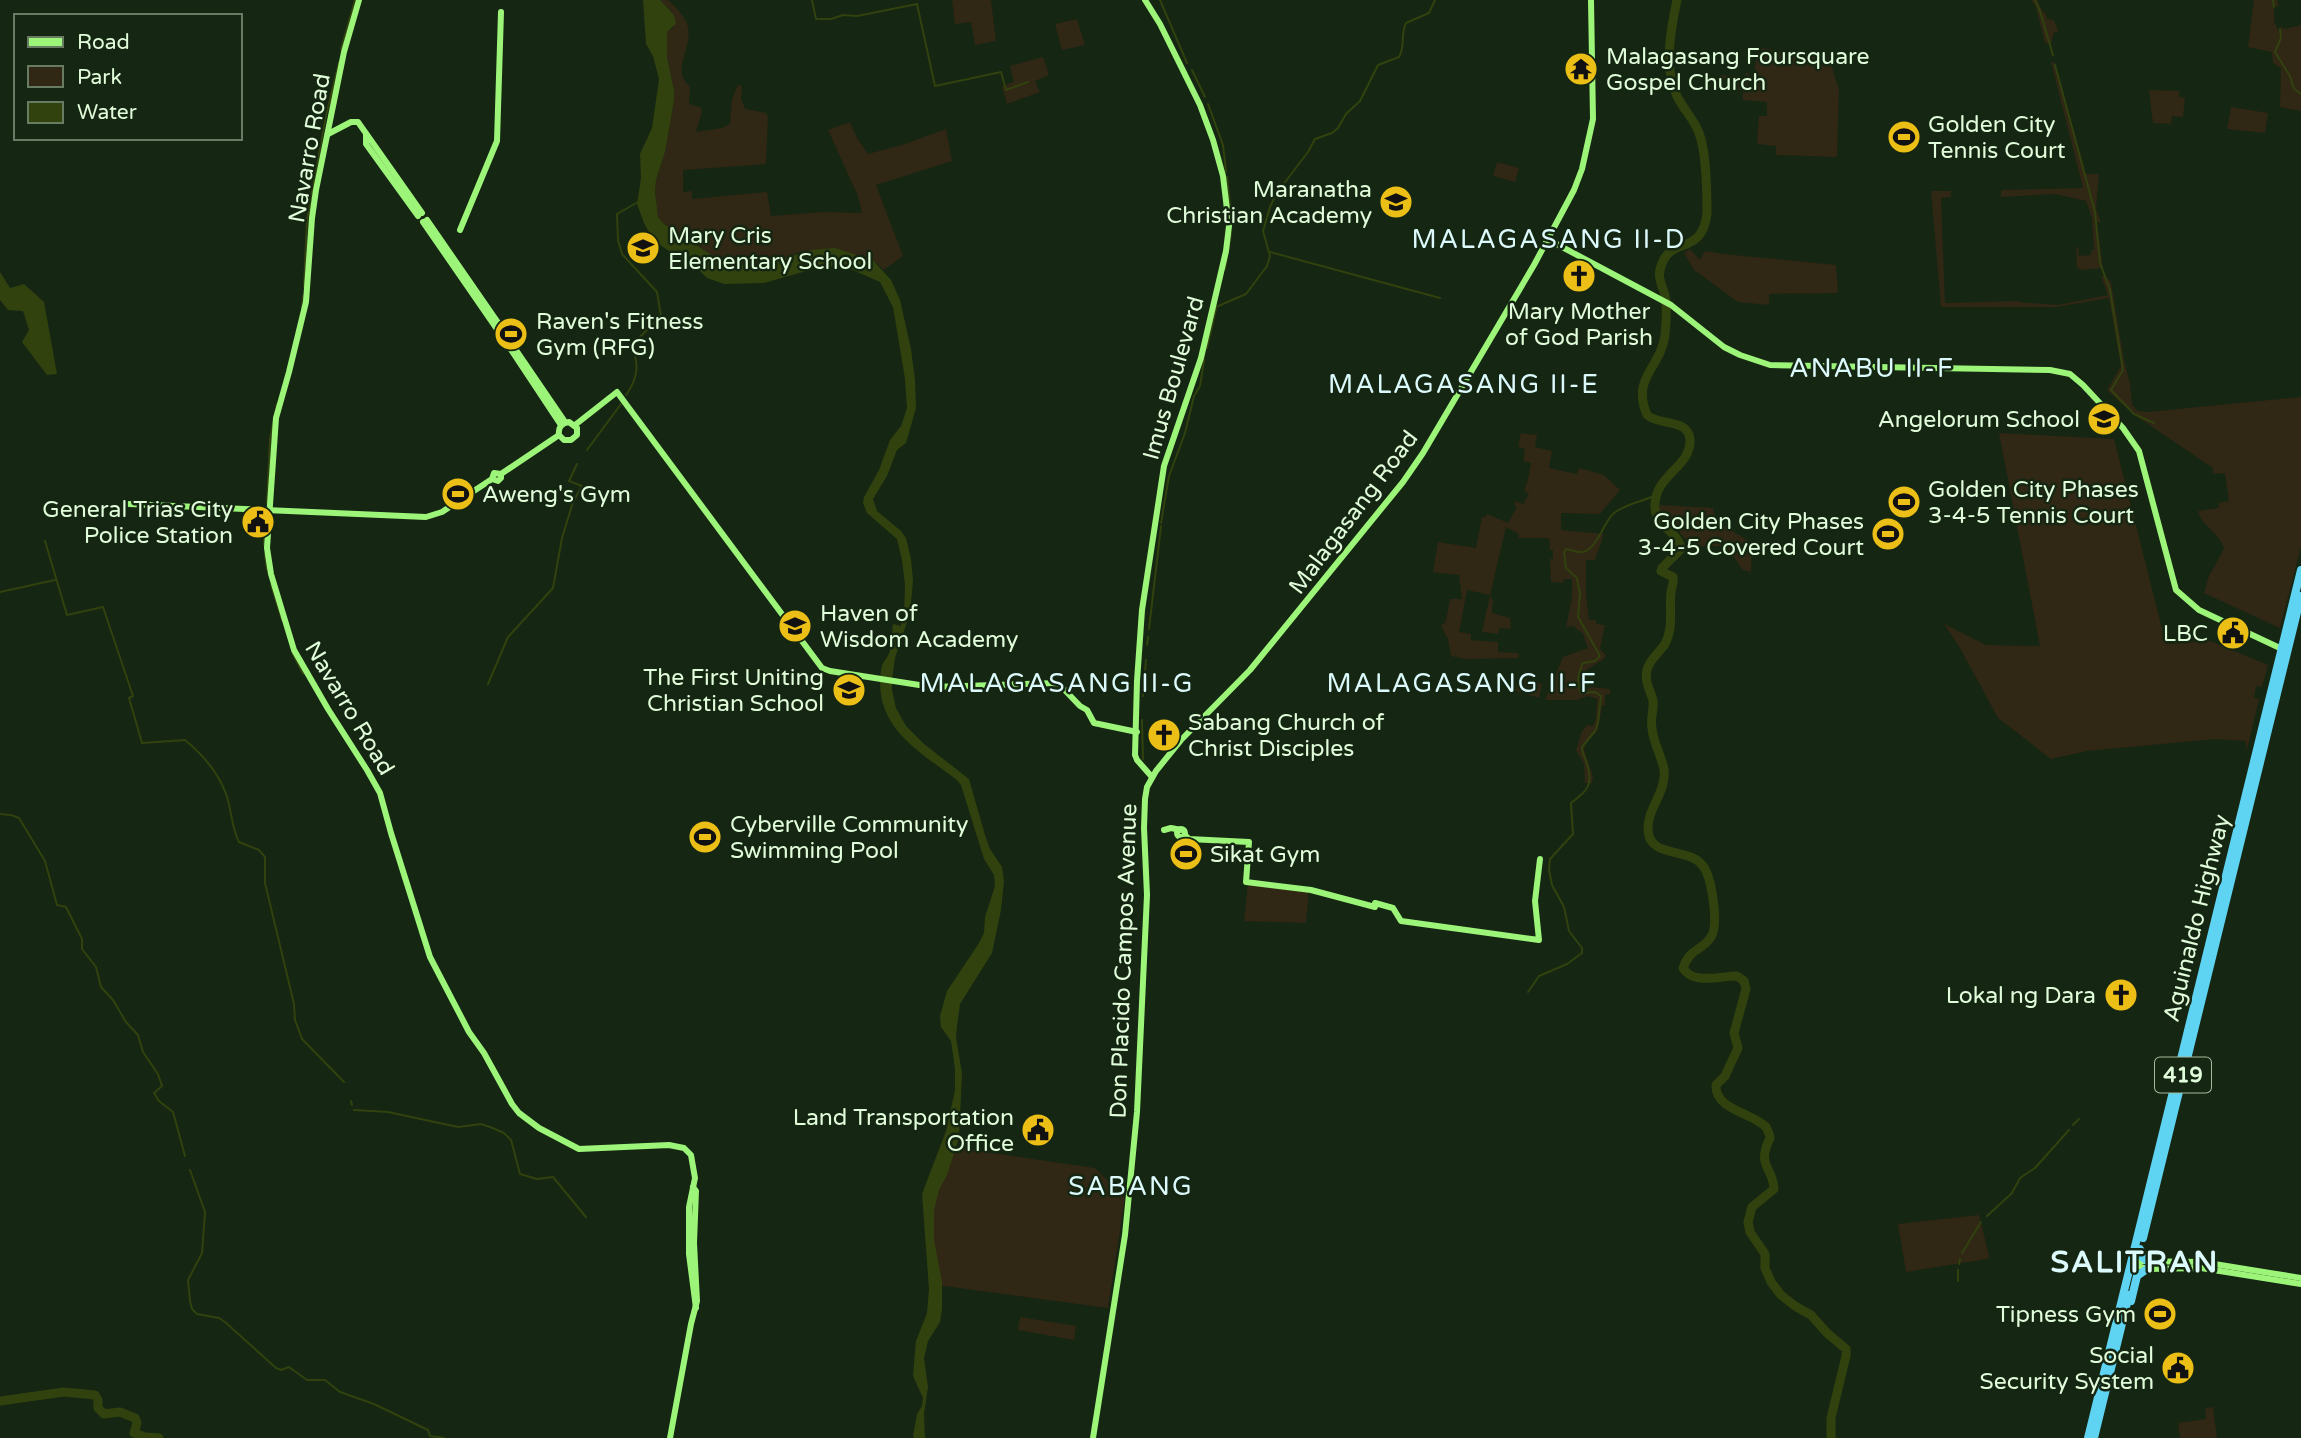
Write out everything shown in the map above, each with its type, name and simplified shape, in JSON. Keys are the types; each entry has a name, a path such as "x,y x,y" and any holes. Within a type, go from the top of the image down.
{"highway":[{"name":"Aguinaldo Highway","path":"2094,1438 2301,570"},
{"name":"Aguinaldo Highway","path":"2088,1438 2135,1264 2254,774 2301,596"},
{"path":"2126,1309 2130,1304 2137,1276 2148,1266 2140,1249"}],"street":[{"name":"Navarro Road","path":"359,0 344,52 312,218 306,302 276,418 267,559 294,650 380,793 430,957 463,1022 484,1053 512,1104 539,1128 579,1149 669,1145 684,1148 691,1155 696,1191 696,1308 670,1438"},
{"name":"Imus Boulevard","path":"1145,0 1200,104 1223,176 1229,226 1226,251 1201,358 1164,466 1142,610 1137,681 1136,758 1152,777"},
{"name":"Malagasang Road","path":"1152,777 1186,734 1251,670 1404,482 1547,239 1583,169 1592,124 1591,0"},
{"path":"460,230 497,141 501,12"},
{"path":"328,134 351,122 358,122 366,132 366,144 501,331 507,331 505,338 563,424"},
{"path":"1547,239 1659,298 1724,347 1747,359 1770,365 2062,370 2070,374 2123,428 2139,451 2176,590 2199,611 2282,649"},
{"path":"563,424 575,425 617,392 822,668 932,687 1058,683 1087,710 1094,723 1137,732"},
{"path":"129,504 426,517 442,512 492,479 500,480 500,474 559,435 563,424"},
{"path":"559,435 567,440 575,438 578,431 575,425"},
{"name":"Don Placido Campos Avenue","path":"1093,1438 1125,1235 1137,1112 1147,895 1144,799 1152,777"},
{"path":"1181,833 1189,839 1248,842 1246,882 1311,890 1393,908 1401,921 1539,940 1535,901 1540,859"},
{"path":"2148,1266 2202,1262 2301,1278"},
{"path":"2135,1264 2201,1268 2301,1284"}],"green space":[{"path":"660,0 668,0 675,6 688,27 682,74 690,86 689,104 701,108 702,112 696,132 730,124 732,99 738,85 742,86 741,98 745,109 766,113 768,117 766,164 683,170 683,192 692,191 692,199 767,192 771,216 823,212 862,213 858,196 828,130 850,122 868,154 946,129 952,161 876,185 903,256 884,270 873,260 803,251 759,266 740,265 710,254 657,217 656,180 665,152 674,101 667,57 667,31 673,28 674,15"},
{"path":"952,0 991,0 996,41 975,45 971,22 955,24"},
{"path":"2031,0 2037,0 2047,19 2054,20 2059,33 2054,32 2051,44 2045,43 2036,7"},
{"path":"2254,0 2277,0 2279,6 2274,7 2274,21 2278,30 2281,26 2284,29 2301,25 2301,111 2280,107 2281,68 2273,63 2272,52 2248,47"},
{"path":"1077,19 1085,45 1062,50 1055,24"},
{"path":"1757,47 1802,56 1829,58 1839,90 1837,157 1776,155 1776,146 1757,144 1759,116 1767,116 1767,102 1743,100 1743,90 1734,90 1734,80 1720,79 1720,75 1745,77 1746,73 1749,73 1748,89 1753,89"},
{"path":"1043,57 1049,75 1035,81 1040,92 1007,104 1002,86 1014,82 1010,66"},
{"path":"2051,62 2055,63 2086,174 2099,174 2096,208 2101,223 2097,222 2103,268 2077,268 2076,247 2079,256 2091,255 2091,250 2094,250 2092,218 2086,201 2055,194 2001,197 2001,190 2083,188"},
{"path":"2149,90 2179,91 2179,97 2185,98 2183,117 2172,116 2171,124 2153,123"},
{"path":"2231,107 2268,113 2265,133 2227,129"},
{"path":"1497,162 1519,168 1515,182 1493,176"},
{"path":"1931,191 1951,191 1951,197 1941,198 1945,303 2018,301 2057,305 2108,295 2101,276 2105,275 2111,282 2132,405 2138,411 2301,397 2301,546 2280,628 2204,593 2209,576 2224,549 2198,511 2219,508 2218,503 2229,501 2225,473 2213,474 2213,468 2133,414 2107,390 2121,366 2109,298 2057,307 1941,307"},
{"path":"1690,249 1700,260 1705,251 1836,265 1838,293 1769,294 1769,305 1738,302 1694,270 1684,253"},
{"path":"1521,433 1537,435 1535,447 1552,451 1549,468 1577,474 1579,468 1604,475 1620,490 1600,514 1561,513 1561,530 1604,534 1595,560 1586,560 1589,620 1605,625 1600,649 1606,655 1586,670 1584,690 1592,687 1610,689 1610,694 1605,695 1598,730 1586,743 1584,750 1593,776 1592,783 1585,783 1584,764 1576,750 1582,731 1587,725 1593,726 1595,723 1598,699 1587,696 1577,700 1545,700 1563,657 1588,648 1583,634 1573,626 1566,627 1572,598 1572,579 1564,579 1563,583 1551,582 1550,559 1553,559 1553,550 1550,550 1549,538 1518,538 1519,534 1506,527 1490,595 1467,590 1459,632 1471,634 1471,640 1498,642 1498,652 1518,653 1519,658 1466,659 1451,656 1448,639 1441,626 1446,621 1450,599 1462,599 1459,575 1433,572 1438,542 1476,548 1482,517 1487,514 1508,523 1517,507 1514,504 1516,501 1523,504 1529,494 1524,490 1531,463 1523,461 1525,449 1518,447"},
{"path":"1999,433 2114,439 2166,644 2210,641 2268,665 2262,687 2256,686 2254,698 2259,699 2247,750 2245,741 2215,739 2087,751 2051,759 1998,718 1944,624 1986,645 2040,646"},
{"name":"Golden City Phases 3-4-5 Tennis Court","path":"1897,489 1911,489 1911,515 1896,515"},
{"path":"1660,505 1713,508 1716,521 1752,543 1751,572 1743,570 1726,546 1692,546 1660,511"},
{"name":"Golden City Phases 3-4-5 Covered Court","path":"1877,526 1899,526 1898,542 1877,541"},
{"path":"1490,595 1493,601 1492,613 1510,618 1511,629 1500,628 1498,634 1482,632"},
{"path":"1519,677 1542,684 1539,698 1515,691"},
{"path":"1248,884 1309,891 1306,923 1244,921"},
{"path":"944,1146 1095,1168 1125,1198 1108,1308 937,1285 926,1206"},
{"path":"1979,1215 1989,1256 1987,1259 1906,1272 1898,1224"},
{"path":"1020,1317 1076,1326 1074,1340 1018,1330"},
{"path":"2213,1407 2217,1438 2180,1438 2178,1423 2206,1419 2205,1408"}],"water":[{"path":"643,0 660,0 674,15 676,24 667,32 667,57 674,101 665,152 656,180 658,217 664,224 710,254 740,265 759,266 811,250 835,248 873,260 891,280 900,300 911,349 916,408 906,443 897,450 887,476 873,499 877,511 906,538 911,559 913,581 910,613 895,658 892,690 896,708 906,726 924,744 969,779 985,835 990,849 1002,867 1004,881 992,953 960,1004 956,1038 962,1073 959,1138 934,1211 934,1240 942,1281 942,1309 940,1322 928,1341 924,1358 928,1387 924,1414 925,1438 913,1436 923,1398 913,1376 916,1341 927,1313 929,1289 922,1194 946,1131 955,1090 951,1041 941,1027 940,1016 947,991 984,933 985,917 995,886 994,875 984,859 961,785 902,736 884,707 880,690 881,670 890,651 893,624 901,626 901,621 904,620 905,585 897,539 867,513 863,503 890,440 901,426 907,408 893,307 880,282 846,267 824,266 764,283 724,284 707,278 654,241 637,204 641,178 640,154 652,128 659,79 653,56 646,44"},
{"path":"0,272 10,288 24,284 44,302 57,374 47,375 22,342 29,330 23,311 8,310 0,300"}],"waterway":[{"path":"341,49 355,0"},
{"path":"812,0 816,19 857,16 917,4 935,86 1001,72 1006,90 1028,82"},
{"path":"1160,0 1187,63"},
{"path":"1216,307 1246,294 1267,266 1270,256 1263,231 1276,194 1315,139 1338,128 1346,114 1360,101 1378,65 1399,57 1406,23 1429,13 1435,0"},
{"path":"1677,0 1671,35 1670,73 1677,96 1699,133 1706,172 1707,213 1700,235 1668,254 1663,261 1660,278 1666,306 1665,335 1642,391 1647,415 1685,428 1690,440 1685,457 1661,486 1655,505 1658,518 1676,537 1681,549 1661,571 1673,577 1671,618 1665,644 1648,666 1646,674 1653,701 1653,733 1664,769 1663,785 1650,814 1648,830 1650,839 1656,845 1699,862 1710,883 1714,903 1713,931 1708,942 1689,957 1683,968 1687,973 1700,978 1737,976 1744,981 1746,989 1734,1033 1738,1048 1725,1076 1716,1085 1717,1093 1727,1105 1760,1122 1770,1136 1765,1161 1774,1189 1752,1207 1748,1222 1750,1232 1765,1254 1765,1268 1771,1282 1781,1295 1811,1315 1846,1349 1831,1418 1831,1438"},
{"path":"2035,0 2053,55"},
{"path":"2273,0 2274,7"},
{"path":"2280,29 2281,38 2275,52 2290,76 2294,89 2301,94"},
{"path":"304,287 307,220 339,62"},
{"path":"2055,65 2095,212 2100,263 2110,290 2123,370 2111,390 2134,414 2154,423"},
{"path":"1192,70 1205,97"},
{"path":"1208,104 1223,145 1226,172"},
{"path":"1227,177 1232,225"},
{"path":"626,395 636,371 636,359 630,347 661,316 657,292 622,254 618,240 617,214 638,202"},
{"path":"1225,269 1231,234"},
{"path":"1270,252 1440,298"},
{"path":"302,308 303,296"},
{"path":"1207,348 1216,309"},
{"path":"1161,523 1169,476 1185,433 1194,396 1200,386 1204,360"},
{"path":"267,503 270,439 277,404"},
{"path":"587,450 621,404"},
{"path":"488,684 508,637 553,588 562,538 573,502 582,486 569,481 577,464"},
{"path":"1528,992 1539,976 1567,964 1582,953 1582,948 1569,931 1564,907 1552,885 1549,870 1550,859 1573,834 1571,803 1588,787 1590,777 1582,747 1598,723 1601,696 1595,692 1581,693 1578,678 1583,663 1595,661 1600,656 1578,617 1580,593 1577,578 1566,568 1564,552 1566,549 1581,552 1588,550 1614,513 1656,495"},
{"path":"1149,629 1161,526"},
{"path":"264,529 264,545"},
{"path":"45,541 67,615 103,607 133,696 129,698 142,743 185,740 191,745 209,764 223,786 239,842 259,850 265,857 265,883 294,1004 295,1020 302,1039 344,1082"},
{"path":"265,554 267,569"},
{"path":"0,592 55,580"},
{"path":"271,585 282,620"},
{"path":"1147,645 1148,637"},
{"path":"292,652 303,674"},
{"path":"1143,696 1146,660"},
{"path":"1142,720 1143,759"},
{"path":"0,814 19,818 45,861 57,905 66,907 82,939 82,949 96,967 101,987 138,1035 143,1052 158,1074 162,1086 154,1093 159,1101 173,1112 185,1156"},
{"path":"351,1101 352,1105"},
{"path":"354,1110 388,1112 458,1127 481,1124 504,1133 511,1140 520,1174 537,1179 553,1177 586,1217"},
{"path":"2073,1125 2079,1119"},
{"path":"1987,1216 2012,1193 2020,1178 2035,1168 2069,1130"},
{"path":"190,1170 205,1212 202,1253 188,1280 192,1309 197,1314 219,1318 225,1322 276,1368 281,1370 289,1367 307,1380 325,1380 340,1392 374,1404 428,1430 430,1436 444,1438"},
{"path":"1962,1253 1981,1222"},
{"path":"1959,1264 1960,1259"},
{"path":"1958,1270 1958,1281"},
{"path":"0,1401 64,1392 95,1395 98,1408 104,1414 120,1412 135,1418 137,1423 134,1433 159,1438"}],"place":[{"name":"Malagasang Foursquare Gospel Church","path":"1581,69"},
{"name":"Golden City Tennis Court","path":"1904,137"},
{"name":"Maranatha Christian Academy","path":"1396,202"},
{"name":"Mary Cris Elementary School","path":"643,248"},
{"name":"Mary Mother of God Parish","path":"1579,276"},
{"name":"Raven's Fitness Gym (RFG)","path":"511,334"},
{"name":"Angelorum School","path":"2104,419"},
{"name":"Aweng's Gym","path":"458,494"},
{"name":"Golden City Phases 3-4-5 Tennis Court","path":"1904,502"},
{"name":"General Trias City Police Station","path":"258,522"},
{"name":"Golden City Phases 3-4-5 Covered Court","path":"1888,534"},
{"name":"Haven of Wisdom Academy","path":"795,626"},
{"name":"LBC","path":"2233,633"},
{"name":"The First Uniting Christian School","path":"849,690"},
{"name":"Sabang Church of Christ Disciples","path":"1164,735"},
{"name":"Cyberville Community Swimming Pool","path":"705,837"},
{"name":"Sikat Gym","path":"1186,854"},
{"name":"Lokal ng Dara","path":"2121,995"},
{"name":"Land Transportation Office","path":"1038,1130"},
{"name":"Tipness Gym","path":"2160,1314"},
{"name":"Social Security System","path":"2178,1368"}],"district":[{"name":"MALAGASANG II-D","path":"1549,239"},
{"name":"ANABU II-F","path":"1872,368"},
{"name":"MALAGASANG II-E","path":"1464,384"},
{"name":"MALAGASANG II-G","path":"1057,683"},
{"name":"MALAGASANG II-F","path":"1462,683"},
{"name":"SABANG","path":"1131,1186"},
{"name":"SALITRAN","path":"2135,1262"}]}
